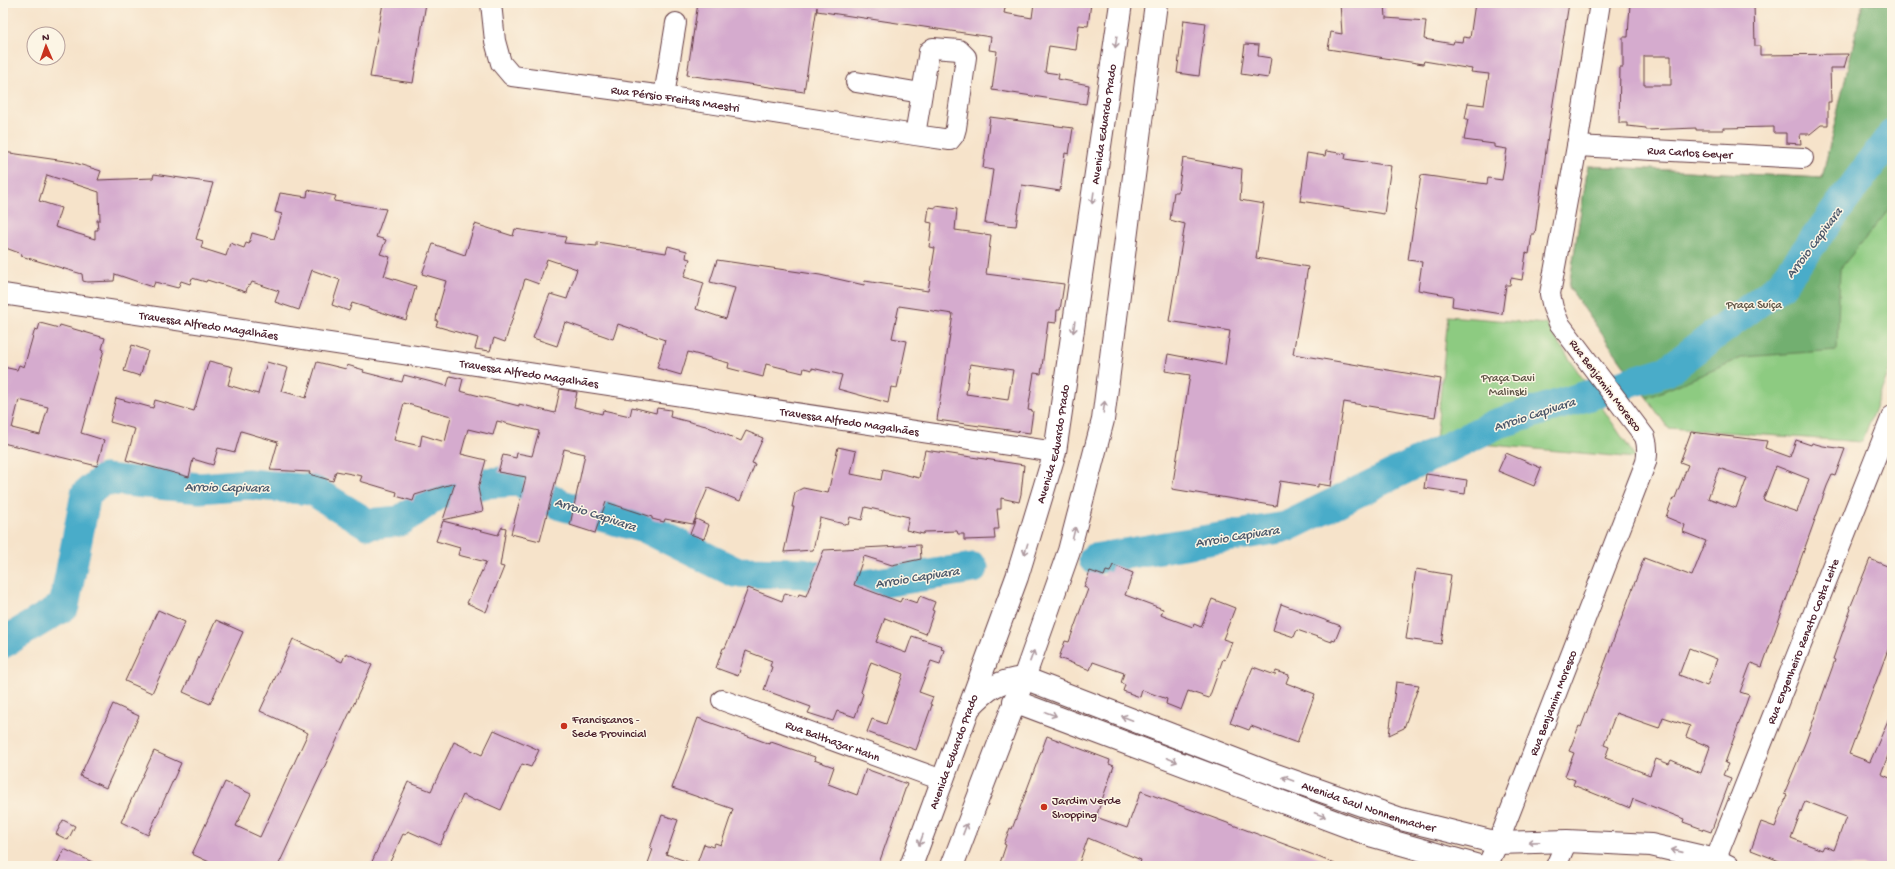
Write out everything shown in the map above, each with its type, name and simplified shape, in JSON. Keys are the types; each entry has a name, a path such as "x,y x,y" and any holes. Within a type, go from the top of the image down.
{"main road":[{"name":"Avenida Eduardo Prado","path":"911,866 1017,577 1055,452 1121,3"},
{"path":"952,866 1024,678 1069,551 1103,420 1156,3"},
{"path":"967,711 983,693 994,686 1007,680 1024,678"},
{"name":"Avenida Saul Nonnenmacher","path":"1024,678 1201,746 1401,819 1498,843 1567,841 1651,845 1719,864"},
{"name":"Avenida Saul Nonnenmacher","path":"1014,701 1373,836 1479,866"},
{"path":"1151,752 1159,730"},
{"path":"1192,767 1201,746"}],"street":[{"name":"Rua Pérsio Freitas Maestri","path":"491,3 495,41 500,63 512,76 664,96 915,135 950,140 954,135 966,57 963,52 933,48 929,51 915,135"},
{"name":"Rua Benjamim Moresco","path":"1487,866 1498,843 1646,462 1648,453 1648,444 1645,437 1559,323 1553,308 1550,294 1577,146 1600,3"},
{"path":"664,96 676,24"},
{"path":"856,82 921,93"},
{"name":"Rua Carlos Geyer","path":"1577,146 1803,158"},
{"name":"Travessa Alfredo Magalhães","path":"3,294 1055,452"},
{"name":"Rua Engenheiro Renato Costa Leite","path":"1719,864 1892,416"},
{"name":"Rua Balthazar Hahn","path":"722,700 942,780"},
{"path":"1556,866 1567,841"}],"green space":[{"name":"Praça Suíça","path":"1863,3 1892,3 1892,363 1862,442 1668,428 1569,287 1588,166 1822,178"},
{"name":"Praça Suíça","path":"1863,3 1892,3 1892,206 1840,269 1837,350 1744,357 1647,398 1569,287 1588,166 1822,178"},
{"name":"Praça Davi Malinski","path":"1448,316 1546,324 1636,458 1436,440"}],"building":[{"path":"383,3 426,3 413,83 370,77"},
{"path":"698,3 1006,3 1004,13 1032,18 1034,3 1091,3 1088,26 1079,25 1076,50 1049,46 1045,72 1059,74 1058,79 1089,85 1086,104 992,90 997,51 989,50 991,37 817,11 817,7 804,92 687,75"},
{"path":"1340,3 1385,3 1386,18 1426,21 1424,39 1453,44 1454,41 1462,42 1463,37 1470,38 1475,3 1569,3 1549,128 1535,234 1532,234 1529,254 1526,253 1522,280 1511,278 1510,285 1506,285 1502,314 1452,306 1453,296 1418,290 1422,262 1408,260 1421,175 1487,184 1488,178 1502,180 1507,149 1494,147 1494,144 1464,140 1468,119 1465,119 1468,103 1484,105 1489,74 1471,72 1472,69 1424,61 1423,64 1328,49 1331,32 1342,34"},
{"path":"1630,3 1754,3 1755,46 1760,46 1760,55 1848,54 1844,68 1830,68 1831,102 1828,102 1828,125 1821,125 1810,134 1800,134 1801,144 1786,143 1786,133 1774,133 1774,127 1723,128 1723,130 1696,130 1696,128 1646,130 1646,128 1627,126 1627,123 1619,123 1620,67 1623,67 1623,37 1628,37","holes":["1644,56 1671,56 1671,85 1644,85"]},
{"path":"1184,20 1206,23 1199,76 1177,73"},
{"path":"1245,44 1259,45 1258,56 1271,58 1268,78 1241,74"},
{"path":"990,117 1073,128 1069,154 1065,153 1060,191 1022,185 1016,226 985,223 993,170 983,168"},
{"path":"1326,151 1346,154 1345,159 1391,166 1384,214 1300,201 1307,153 1325,156"},
{"path":"3,152 72,162 101,171 98,180 153,178 154,174 213,183 196,239 203,241 201,248 226,256 230,243 244,248 246,243 249,244 252,233 274,239 282,214 275,212 280,193 307,197 308,190 336,196 334,201 386,209 376,237 386,240 380,254 390,257 384,276 416,286 406,320 352,303 349,311 332,305 340,280 312,270 299,310 275,302 279,291 252,282 250,286 248,285 246,292 207,280 206,282 192,278 190,284 181,281 178,288 155,282 153,287 115,274 114,281 87,282 83,281 82,274 21,256 22,254 3,247","holes":["47,175 99,192 100,220 97,220 98,230 95,230 95,239 55,227 61,208 39,201"]},
{"path":"1183,158 1242,169 1240,200 1264,204 1256,258 1308,267 1293,354 1441,379 1435,417 1344,402 1331,486 1318,484 1318,487 1280,481 1276,506 1172,489 1190,375 1165,371 1168,354 1225,365 1230,331 1169,321 1185,224 1170,220 1174,192 1178,192"},
{"path":"936,206 957,209 955,230 991,235 986,274 1064,284 1060,310 1057,310 1056,323 1048,322 1041,374 1034,373 1028,410 1033,411 1030,433 937,420 953,314 899,306 892,338 907,341 897,388 891,387 888,403 838,389 842,375 812,368 812,370 804,368 803,373 766,364 763,377 728,368 729,363 688,352 681,375 657,368 665,340 618,324 613,339 565,322 557,346 533,338 550,294 567,299 577,269 547,259 539,284 525,279 505,342 494,338 490,351 475,349 478,338 436,326 438,321 436,321 437,313 446,281 422,274 433,244 465,255 475,224 513,236 515,229 566,237 564,243 597,246 597,242 666,253 668,246 687,251 686,258 690,259 684,277 704,283 696,309 726,319 735,288 710,282 717,260 820,275 864,285 865,281 928,291 935,248 929,247 932,223 927,222 929,207 936,208","holes":["970,364 1013,370 1008,400 966,394"]},
{"path":"40,323 59,328 60,325 105,338 102,349 104,350 81,433 104,440 97,466 3,443 3,367 17,370 19,365 24,367 35,329 38,330","holes":["19,400 48,407 40,435 12,428"]},
{"path":"132,345 148,351 140,376 124,371"},
{"path":"209,361 233,367 228,385 258,394 267,362 288,368 281,391 306,398 317,362 346,369 347,365 364,370 363,372 402,382 404,375 447,386 450,376 463,379 460,391 519,406 519,404 555,413 560,389 577,392 574,407 602,414 603,410 630,416 632,407 656,413 657,408 671,410 670,417 706,426 741,441 746,431 763,438 752,463 755,464 740,501 708,488 693,524 665,519 664,522 652,519 652,517 606,502 595,533 570,525 585,454 564,449 540,541 511,534 526,477 498,472 503,455 516,458 517,453 532,456 539,431 497,421 493,435 468,429 461,454 486,460 478,488 483,511 443,520 455,483 415,495 413,501 396,496 397,492 360,481 362,476 336,471 333,481 309,474 310,472 270,470 278,442 241,431 235,452 218,448 213,465 193,459 189,477 126,460 135,429 110,422 116,398 153,408 155,400 194,411","holes":["404,403 451,416 445,442 422,435 420,446 394,440"]},
{"path":"1691,432 1767,441 1765,448 1790,457 1796,440 1811,445 1812,443 1845,449 1835,476 1832,475 1827,486 1762,667 1751,663 1740,692 1749,695 1725,763 1728,764 1723,775 1731,778 1711,832 1683,822 1684,819 1633,799 1630,808 1573,785 1575,780 1565,776 1574,753 1569,751 1579,726 1581,727 1644,558 1692,576 1706,541 1683,532 1685,525 1666,517 1688,465 1680,462","holes":["1776,466 1809,479 1797,512 1763,500","1719,468 1747,478 1736,508 1708,498","1689,648 1717,659 1707,686 1679,675","1616,713 1659,728 1663,717 1690,726 1686,737 1710,747 1701,773 1671,760 1669,764 1656,759 1650,775 1605,758 1609,747 1604,745"]},
{"path":"838,447 856,451 851,474 881,480 883,469 919,478 925,450 1024,465 1019,502 1001,498 1001,509 997,509 999,529 994,529 995,539 964,540 964,534 958,534 957,531 924,532 923,534 906,530 909,517 865,507 862,520 850,517 848,525 820,518 813,550 784,552 794,507 792,507 795,492 803,488 828,493"},
{"path":"1506,453 1541,468 1534,486 1498,471"},
{"path":"1426,474 1467,480 1465,494 1424,488"},
{"path":"696,519 709,525 704,539 690,534"},
{"path":"443,521 498,535 502,527 506,528 500,566 504,567 486,612 467,603 486,562 458,555 460,548 436,541"},
{"path":"920,545 921,559 892,565 864,556 854,585 900,602 902,598 917,603 920,596 935,602 932,610 934,611 926,634 885,618 876,642 906,653 912,636 942,646 941,649 944,650 940,664 931,661 919,692 933,697 930,704 932,705 916,750 867,732 872,719 886,724 903,674 871,662 861,692 863,694 855,717 837,711 833,721 808,713 811,707 764,690 772,667 770,666 772,661 746,651 738,676 716,668 748,588 782,601 785,593 798,597 799,594 806,596 824,550"},
{"path":"1870,559 1892,568 1892,639 1849,754 1870,762 1892,711 1892,745 1881,774 1892,779 1892,866 1781,866 1782,862 1751,850 1761,822 1775,827 1787,795 1784,794 1806,741 1835,660 1833,659 1851,609 1850,608","holes":["1805,801 1846,817 1834,850 1824,846 1822,850 1791,838"]},
{"path":"1113,565 1133,573 1125,595 1163,609 1161,615 1193,627 1194,624 1201,627 1212,599 1235,608 1223,639 1232,642 1225,660 1223,659 1209,698 1188,691 1181,710 1166,704 1167,699 1142,690 1140,697 1123,691 1125,685 1121,683 1124,673 1093,662 1090,670 1059,658 1065,641 1069,642 1088,589 1084,587 1090,571 1104,576 1106,571 1110,572"},
{"path":"1416,569 1451,575 1441,644 1406,639"},
{"path":"1281,604 1341,626 1335,641 1332,640 1332,642 1297,630 1294,637 1273,630"},
{"path":"158,610 185,622 152,693 125,681"},
{"path":"216,620 243,632 210,704 183,692"},
{"path":"293,639 342,662 346,653 372,665 278,866 218,866 192,854 225,782 251,794 236,826 260,837 308,733 260,711"},
{"path":"1253,667 1275,675 1276,671 1289,675 1286,683 1315,694 1297,743 1251,726 1249,730 1230,723"},
{"path":"1396,682 1419,685 1404,728 1389,735"},
{"path":"113,704 139,716 106,788 80,776"},
{"path":"698,718 770,744 771,742 815,757 814,760 834,767 828,784 857,795 866,769 907,784 878,866 696,866 704,844 713,847 715,843 721,845 733,809 672,788"},
{"path":"494,730 539,750 531,767 522,764 501,810 463,795 440,845 408,831 405,835 403,834 388,866 370,866 408,782 431,791 454,742 482,755"},
{"path":"1047,736 1110,760 1109,764 1114,766 1096,817 1127,828 1141,791 1311,854 1335,864 1335,866 1139,866 1141,860 1088,838 1078,866 999,866 1006,845 1004,844 1010,828 1012,829"},
{"path":"154,751 181,763 148,835 121,822"},
{"path":"662,815 678,820 666,854 694,864 694,866 647,866 653,849 650,848"},
{"path":"63,820 75,826 68,840 56,834"},
{"path":"64,849 101,866 56,866"}],"waterway":[{"name":"Arroio Capivara","path":"1094,559 1286,527 1496,424 1667,371 1781,285 1892,135"},
{"name":"Arroio Capivara","path":"3,643 64,606 86,494 104,479 200,488 248,484 312,490 368,524 400,521 440,493 485,483 520,481 561,505 648,529 735,572 803,573 852,587 973,568"}],"place":[{"name":"Franciscanos - Sede Provincial","path":"564,726"},
{"name":"Jardim Verde Shopping","path":"1044,807"}]}
